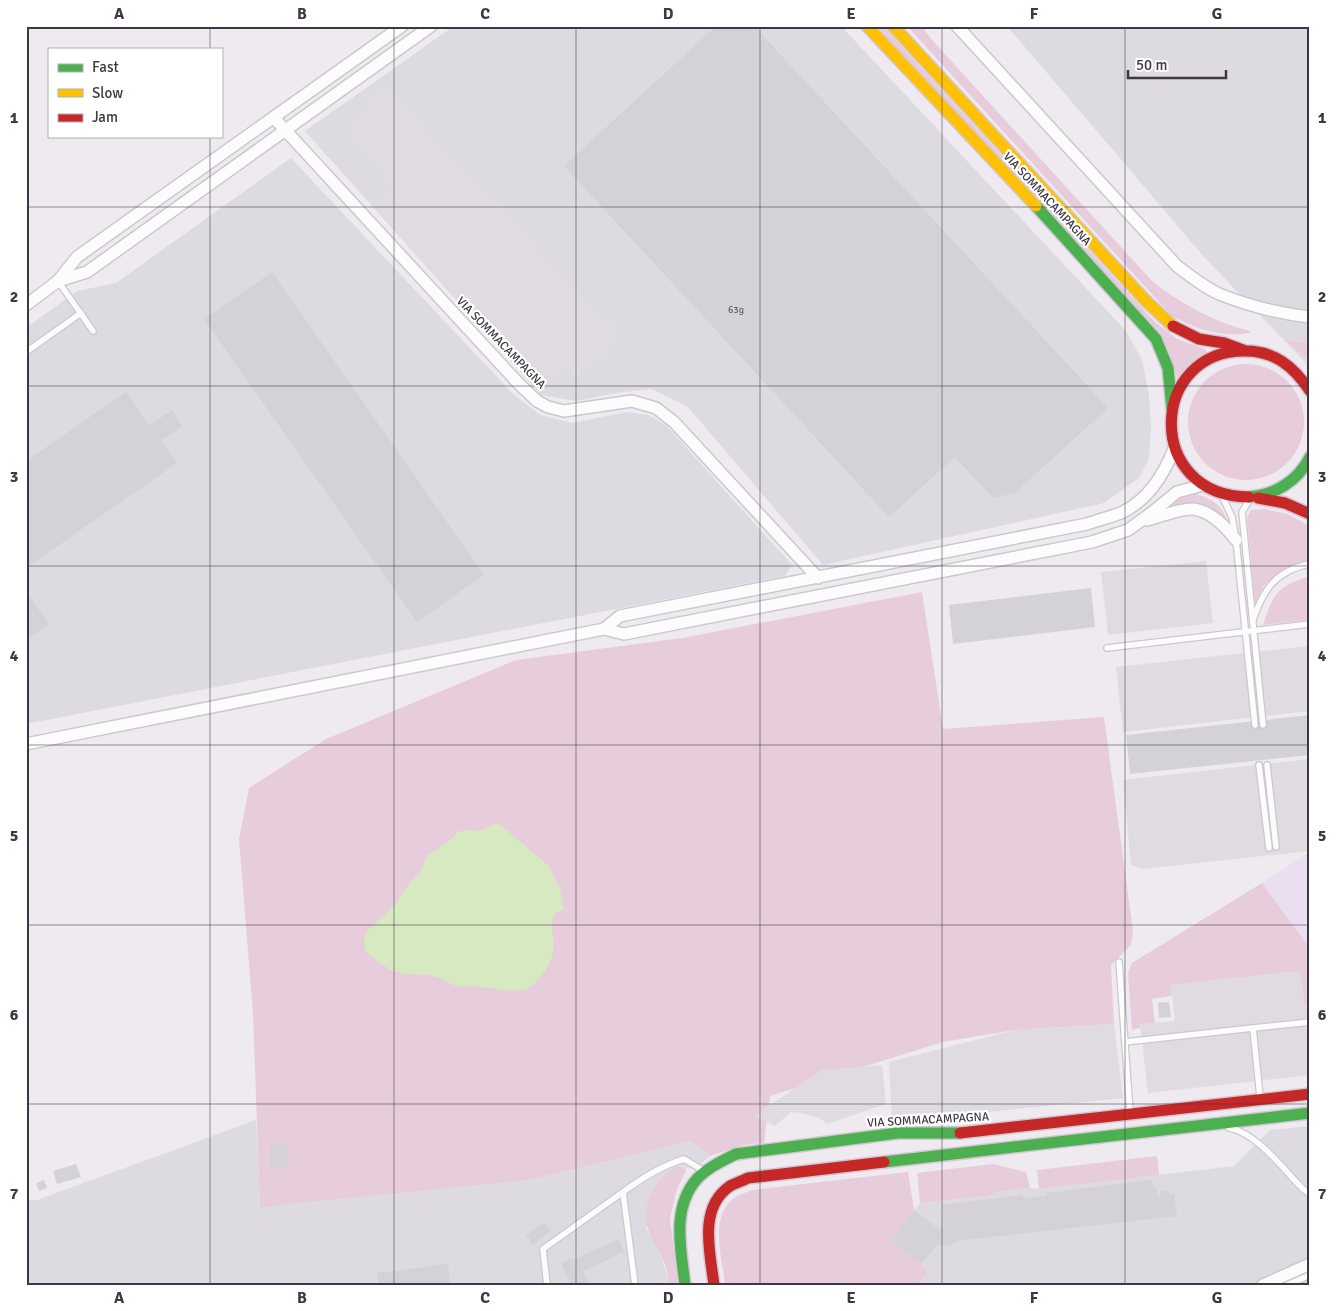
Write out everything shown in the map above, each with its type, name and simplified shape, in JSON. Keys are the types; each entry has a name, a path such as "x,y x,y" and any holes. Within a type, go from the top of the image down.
{"street":[{"path":"58,282 77,258 402,26"},
{"path":"26,304 58,282 87,272 431,26"},
{"name":"VIA SOMMACAMPAGNA","path":"867,26 961,125 1156,339 1168,368 1172,409 1170,429 1174,449 1186,469 1202,485 1213,491 1232,496 1279,500 1310,514"},
{"name":"VIA SOMMACAMPAGNA","path":"893,26 1146,301 1175,328 1199,339 1265,353 1285,362 1301,376 1310,391"},
{"path":"957,26 1177,266 1219,294 1271,310 1310,317"},
{"name":"VIA SOMMACAMPAGNA","path":"274,118 536,401 548,407 564,411 632,401 656,408 674,422 818,578"},
{"name":"VIA SOMMACAMPAGNA","path":"1172,409 1180,386 1197,367 1219,354 1244,350"},
{"path":"604,629 620,616 1087,524 1121,512 1147,495 1165,472 1174,449"},
{"name":"VIA SOMMACAMPAGNA","path":"1251,497 1273,492 1293,479 1308,462 1310,456"},
{"path":"26,744 604,629 624,634 1092,542 1128,530 1177,492 1202,485"},
{"path":"1138,522 1192,509 1212,516 1227,528 1236,540"},
{"name":"VIA SOMMACAMPAGNA","path":"685,1285 679,1233 681,1210 686,1192 704,1171 736,1154 898,1133 963,1133 1310,1094"},
{"path":"714,1285 708,1236 711,1208 719,1195 737,1182 761,1177 1310,1113"},
{"path":"1263,1285 1310,1264"}],"lane":[{"path":"58,282 93,331"},
{"path":"26,352 81,313"},
{"path":"1213,491 1221,496 1232,517 1255,725"},
{"path":"1251,497 1242,512 1263,725"},
{"path":"1252,622 1260,600 1273,581 1291,569 1310,564"},
{"path":"1108,648 1310,624"},
{"path":"1267,764 1276,847"},
{"path":"1259,765 1269,848"},
{"path":"1119,962 1130,1114"},
{"path":"1125,1042 1310,1022"},
{"path":"1253,1028 1261,1099"},
{"path":"1210,1126 1233,1128 1244,1132 1254,1139 1310,1194"},
{"path":"547,1285 543,1249 650,1173 684,1159 704,1171"},
{"path":"623,1192 635,1285"},
{"path":"1287,1285 1310,1275"}],"shaded area":[{"path":"454,26 841,26 1126,331 1142,360 1149,396 1151,426 1149,458 1139,478 1104,503 823,565 687,406 651,389 616,393 576,401 541,395 305,131"},
{"path":"877,26 883,26 1155,322 1177,339 1205,349 1207,353 1177,379 1174,363"},
{"path":"907,26 921,26 1152,281 1198,311 1224,323 1250,331 1250,333 1219,333 1191,325 1172,316"},
{"path":"1007,26 1310,26 1310,375 1305,362 1205,258"},
{"path":"388,87 622,337 576,380 565,369 542,390 370,204 393,183 343,130"},
{"path":"291,158 513,394 540,415 572,423 627,412 648,415 666,425 792,565 785,576 26,724 26,328 77,291 116,283"},
{"path":"1284,340 1310,344 1310,360"},
{"path":"1246,364 1268,368 1287,381 1300,400 1304,422 1300,444 1287,463 1268,476 1246,480 1224,476 1205,463 1192,444 1188,422 1192,400 1205,381 1224,368"},
{"path":"1191,493 1205,497 1216,504 1224,513 1229,526 1218,514 1165,510 1182,495"},
{"path":"1264,509 1287,514 1310,526 1310,561 1292,566 1273,577 1264,586 1255,604 1247,518 1251,510"},
{"path":"1206,561 1213,623 1108,635 1101,572"},
{"path":"1310,576 1310,620 1263,625 1270,605 1278,592 1291,583"},
{"path":"922,592 943,729 1104,717 1133,931 1131,945 1111,965 1114,1024 1015,1030 943,1042 770,1096 764,1143 743,1145 710,1156 691,1141 529,1180 260,1208 253,1014 239,839 249,788 326,739 516,660 682,638"},
{"path":"1310,646 1310,711 1123,732 1116,667"},
{"path":"1310,759 1310,851 1142,869 1131,865 1123,780"},
{"path":"498,823 549,866 560,888 564,910 556,912 553,918 554,947 552,957 536,982 530,987 516,990 458,986 437,977 391,970 366,952 364,937 366,932 392,908 411,881 420,873 427,856 449,841 458,832 467,830 479,831"},
{"path":"1310,852 1310,951 1262,883"},
{"path":"1262,883 1310,949 1310,1003 1304,1003 1300,971 1171,985 1172,996 1152,999 1155,1023 1140,1024 1140,1028 1132,1030 1128,973 1132,963"},
{"path":"1300,971 1304,1003 1310,1003 1310,1075 1148,1093 1140,1024 1175,1021 1171,985"},
{"path":"1114,1024 1123,1098 892,1122 889,1062 1015,1030"},
{"path":"882,1065 886,1104 827,1124 820,1118 801,1113 791,1112 775,1126 754,1116 822,1070"},
{"path":"256,1120 260,1206 529,1180 691,1141 710,1156 697,1167 685,1168 682,1166 646,1228 656,1245 669,1278 669,1285 26,1285 26,1201 37,1200"},
{"path":"1310,1126 1310,1285 917,1285 927,1274 890,1241 920,1203 995,1195 995,1192 1030,1188 1039,1189 1234,1166 1270,1130"},
{"path":"1157,1156 1159,1175 1039,1189 1037,1170"},
{"path":"993,1164 1026,1172 1030,1188 995,1192 995,1195 920,1203 917,1173"},
{"path":"678,1166 685,1168 686,1171 677,1189 670,1218 678,1285 669,1285 664,1261 648,1230 646,1207 659,1181"},
{"path":"908,1172 914,1210 890,1241 921,1264 927,1274 917,1285 725,1285 719,1237 720,1225 722,1214 728,1204 737,1196 752,1190"}],"building":[{"path":"716,26 754,26 1108,408 1015,493 993,498 955,457 889,517 564,166"},
{"path":"272,272 484,575 417,622 204,319"},
{"path":"126,392 149,426 172,410 182,426 161,440 177,463 26,568 26,461"},
{"path":"1091,588 1095,627 953,644 949,605"},
{"path":"26,592 49,624 26,640"},
{"path":"1310,715 1310,755 1130,774 1126,735"},
{"path":"1169,1002 1171,1017 1159,1018 1158,1003"},
{"path":"270,1143 288,1143 288,1168 270,1169"},
{"path":"76,1164 81,1177 57,1184 53,1171"},
{"path":"44,1180 47,1188 39,1191 36,1183"},
{"path":"1152,1180 1153,1187 1156,1187 1157,1196 1161,1196 1160,1191 1169,1190 1170,1195 1174,1194 1177,1216 956,1241 954,1244 944,1246 938,1244 921,1264 890,1241 914,1210 939,1229 944,1226 942,1205 1023,1195 1023,1198 1047,1196 1046,1193"},
{"path":"544,1222 551,1231 533,1245 526,1236"},
{"path":"619,1239 624,1252 583,1271 588,1282 583,1285 571,1285 561,1263 572,1258 573,1260"},
{"path":"448,1264 450,1285 379,1285 377,1273"}],"traffic: fast":[{"path":"1036,206 1156,339 1168,368 1172,409"},
{"path":"1249,497 1259,496 1285,485 1299,473 1310,457"},
{"path":"884,1162 1310,1113"},
{"path":"685,1285 680,1244 681,1216 684,1203 689,1190 697,1179 705,1171 720,1162 736,1154 898,1133 960,1133"}],"traffic: slow":[{"path":"867,26 1036,206"},
{"path":"893,26 1146,301 1173,326"}],"traffic: jam":[{"path":"1173,326 1199,339 1224,343 1243,350"},
{"path":"1249,497 1214,490 1190,473 1176,450 1171,423 1176,396 1191,373 1214,357 1246,351 1275,357 1290,368 1310,391"},
{"path":"1258,498 1285,503 1310,514"},
{"path":"960,1133 1310,1094"},
{"path":"714,1285 708,1231 710,1218 713,1206 720,1195 730,1186 748,1178 884,1162"}]}
